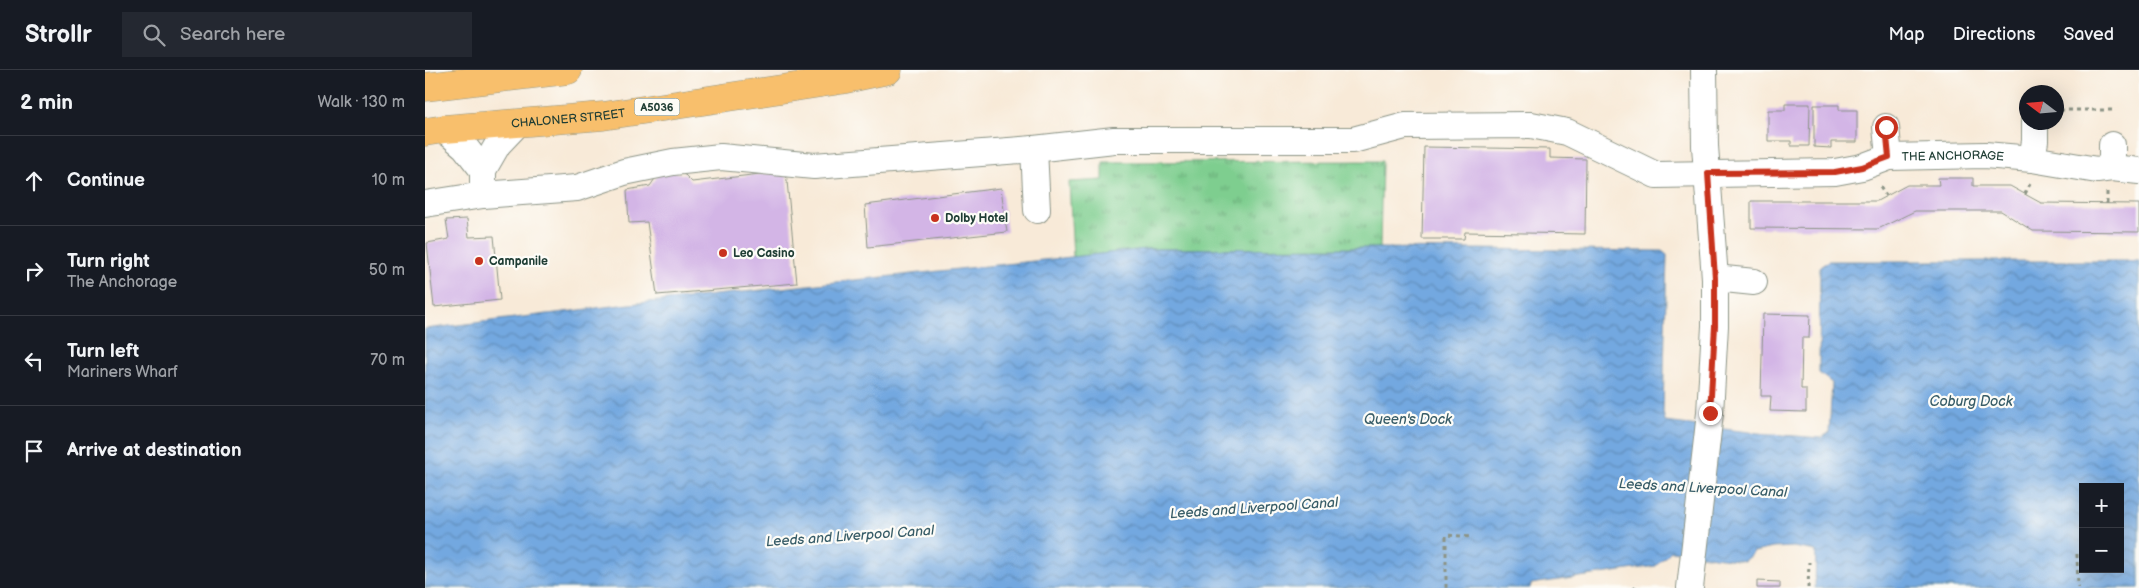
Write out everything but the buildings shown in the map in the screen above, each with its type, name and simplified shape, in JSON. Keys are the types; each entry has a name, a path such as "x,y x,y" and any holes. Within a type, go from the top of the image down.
{"highway":[{"path":"425,88 568,70"},
{"name":"CHALONER STREET","path":"434,131 603,116 841,80 888,70"}],"street":[{"path":"1690,583 1714,366 1715,278 1704,70"},
{"path":"483,183 498,144 518,123"},
{"name":"THE ANCHORAGE","path":"425,204 483,183 577,188 625,172 673,162 721,157 814,166 1034,149 1114,140 1353,140 1405,126 1531,125 1567,132 1656,175 1835,172 1862,167 1889,157 1985,155 2031,159 2097,170 2112,156 2139,171"},
{"path":"1886,127 1889,157"},
{"path":"2031,159 2035,141 2035,130"},
{"path":"434,131 465,148 483,183"},
{"path":"1034,149 1037,210"},
{"path":"1715,278 1754,282"}],"path":[{"path":"2064,110 2112,110"},
{"path":"1446,588 1446,535 1473,537"},
{"path":"2077,554 2078,588"},
{"path":"1808,588 1809,562"},
{"path":"1633,588 1638,588"}],"green space":[{"path":"1382,161 1380,248 1146,249 1073,257 1069,182 1103,180 1103,162"}],"water":[{"name":"Queen's Dock","path":"1380,248 1662,251 1667,255 1663,412 1665,422 1821,438 1829,433 1832,383 1819,373 1820,267 1828,261 2139,261 2139,588 1815,588 1816,551 1794,547 1773,548 1754,552 1744,561 1671,551 1656,566 1531,584 1530,588 425,588 425,329 621,305 1146,249"}],"place":[{"name":"Dolby Hotel","path":"935,218"},
{"name":"Leo Casino","path":"723,253"},
{"name":"Campanile","path":"479,261"}],"route":[{"path":"1710,413 1714,366 1715,278 1708,173 1835,172 1862,167 1889,157 1886,127"}],"water label":[{"name":"Coburg Dock","path":"1971,401"},
{"name":"Leeds and Liverpool Canal","path":"1703,488"},
{"name":"Leeds and Liverpool Canal","path":"1254,508"},
{"name":"Leeds and Liverpool Canal","path":"850,536"}]}
